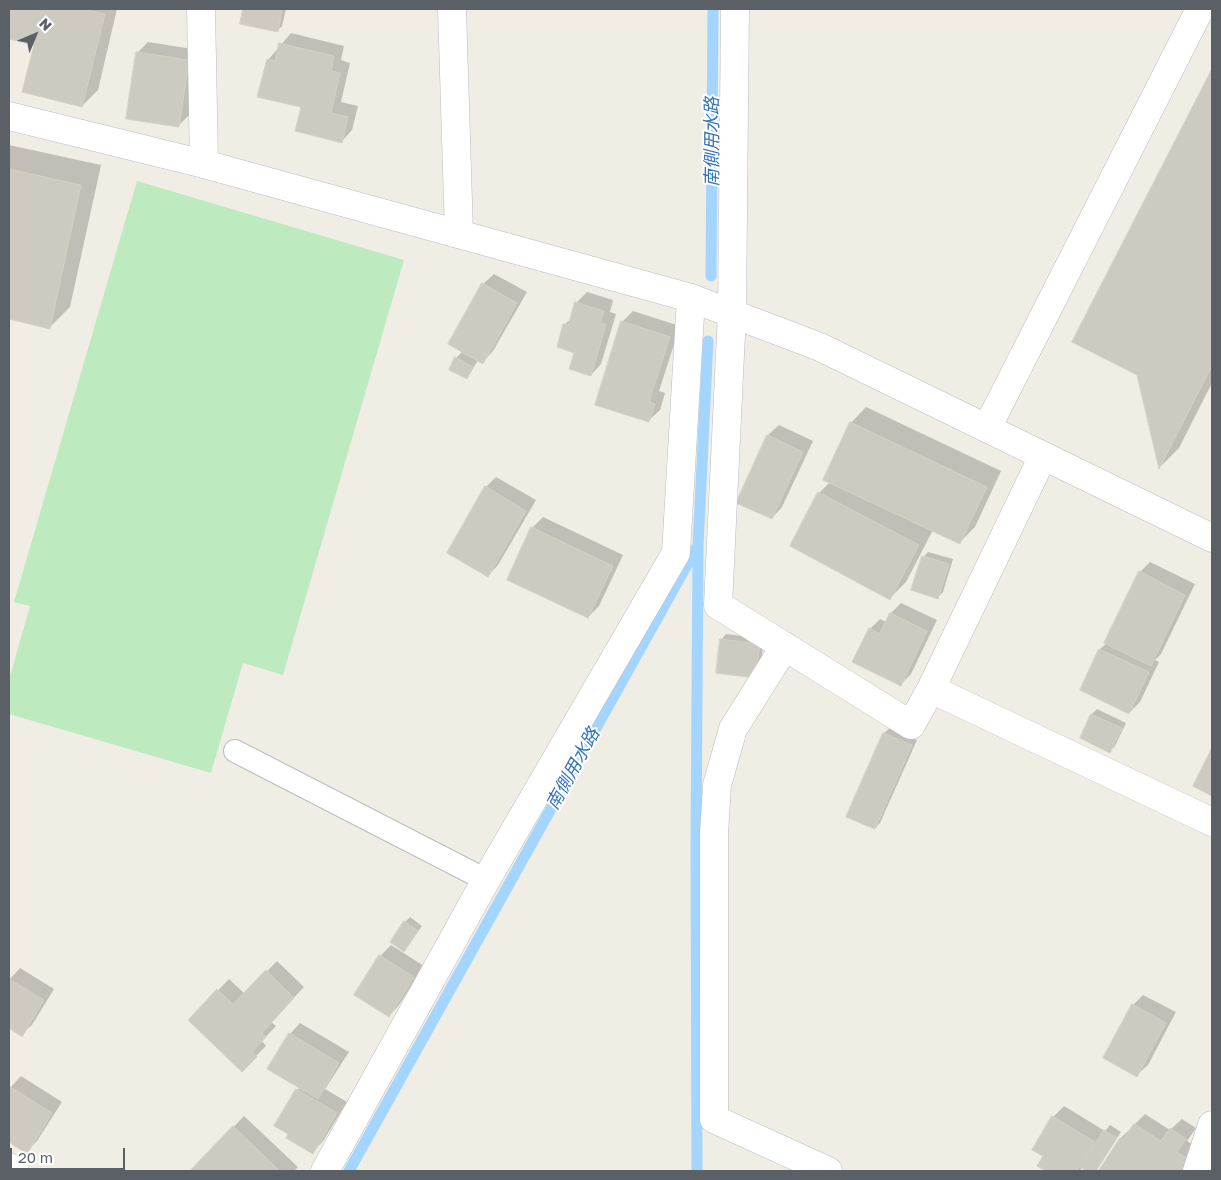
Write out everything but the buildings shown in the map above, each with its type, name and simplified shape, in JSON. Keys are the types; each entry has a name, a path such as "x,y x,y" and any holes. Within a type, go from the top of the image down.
{"street":[{"path":"200,9 204,164"},
{"path":"452,9 458,234"},
{"path":"736,9 732,313 718,605 911,725 931,689 1043,456"},
{"path":"987,428 1200,9"},
{"path":"9,116 204,164 691,298 820,346 1212,538"},
{"path":"325,1171 486,880 676,553 691,298"},
{"path":"785,646 733,729 717,786 714,833 714,1119 828,1171"},
{"path":"931,689 1212,822"},
{"path":"1197,1171 1212,1125"},
{"path":"9,1167 15,1171"}],"lane":[{"path":"234,751 486,880"}],"green space":[{"path":"137,181 404,260 283,675 243,663 211,773 9,714 9,680 30,606 14,602"}],"waterway":[{"name":"南側用水路","path":"711,276 713,9"},
{"path":"697,1171 696,846 698,546 708,341"},
{"name":"南側用水路","path":"349,1171 697,547"}]}
